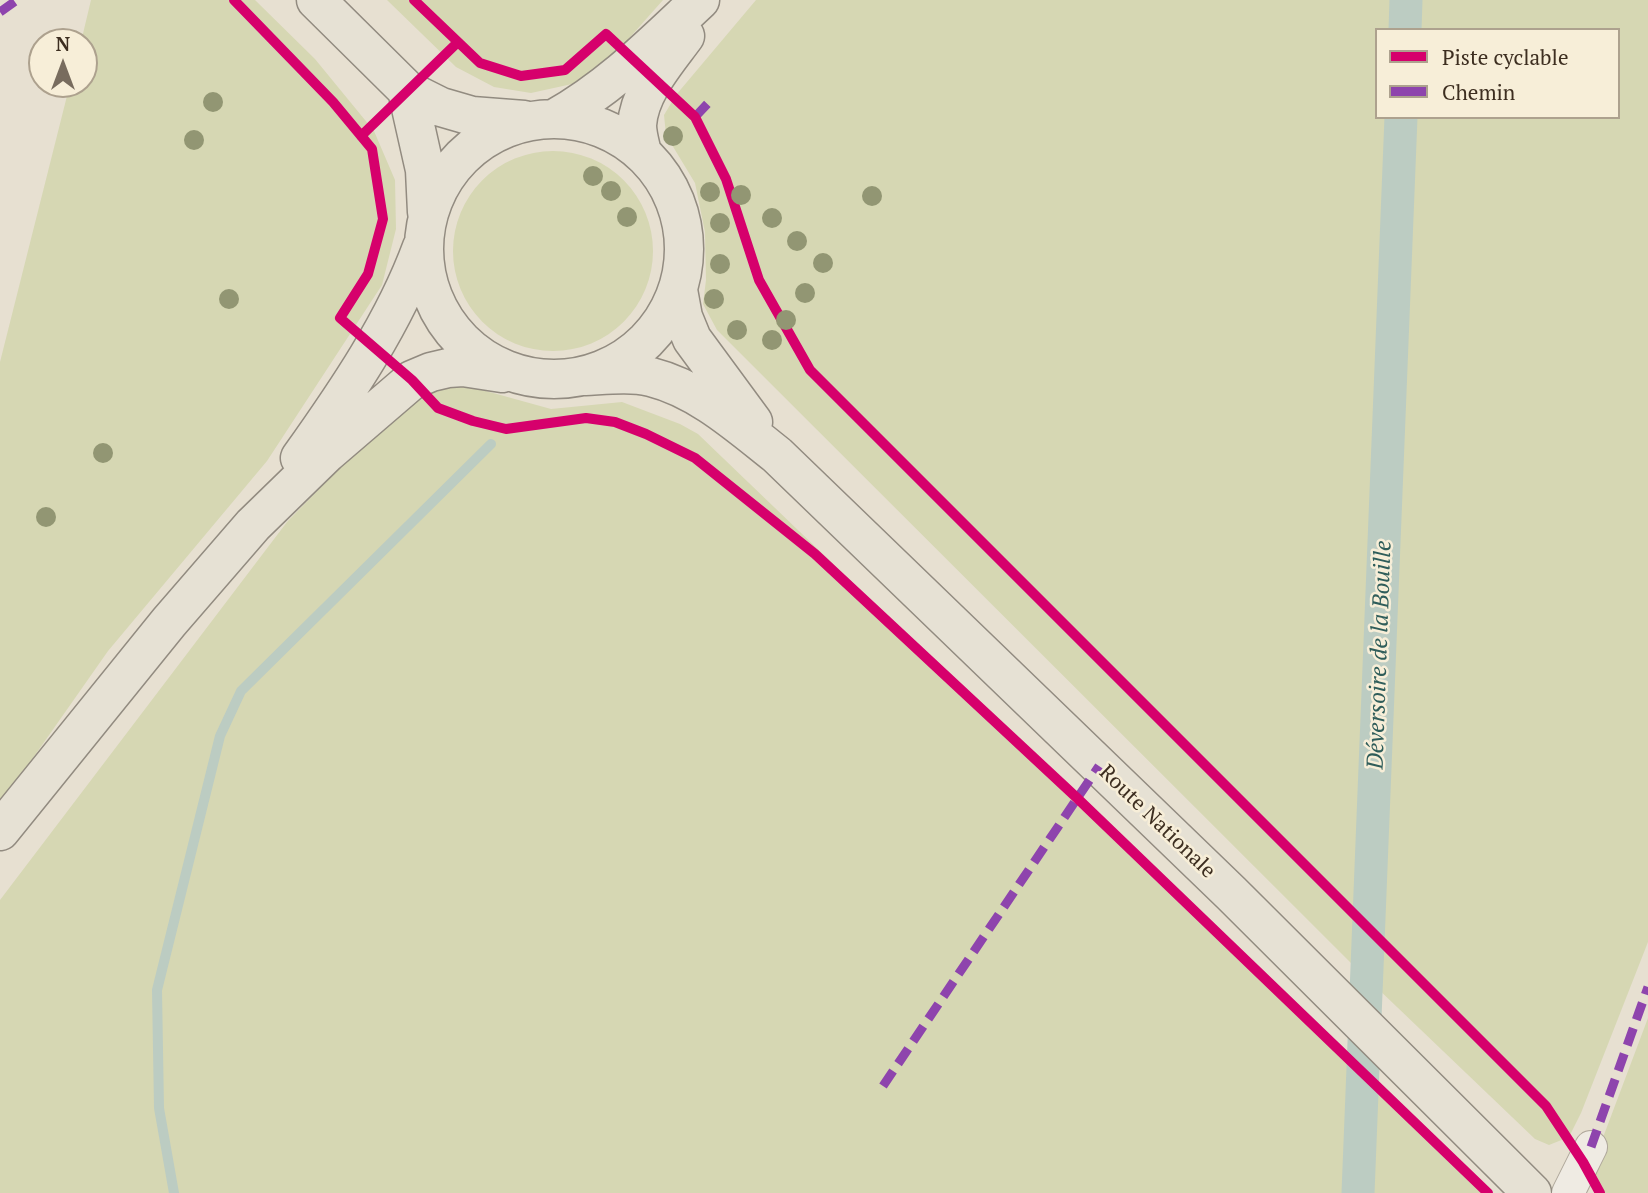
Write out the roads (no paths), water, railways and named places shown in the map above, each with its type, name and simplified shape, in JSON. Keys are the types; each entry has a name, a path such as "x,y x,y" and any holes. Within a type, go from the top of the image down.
{"main road":[{"path":"0,831 169,622 253,525 337,444 412,380 431,372 463,367 551,380 585,376 614,364 638,349 656,331 678,290 684,253 680,216 665,182 642,153 611,132 592,125 472,116 441,107 407,90 316,0"},
{"path":"253,525 311,442 402,296 432,201 450,170 478,143 496,133 545,120 584,103 611,83 700,0"},
{"path":"642,153 637,123 647,94 678,45 713,0"},
{"path":"407,90 425,170 427,280 440,315 455,335 473,352 494,366 517,375"},
{"name":"Route Nationale","path":"678,290 683,317 692,339 777,455"},
{"name":"Route Nationale","path":"585,376 650,377 718,409 777,455 1231,893 1532,1193"}],"lane":[{"path":"1568,1193 1591,1147"}],"waterway":[{"name":"Déversoire de la Bouille","path":"1405,28 1406,0"},
{"name":"Déversoire de la Bouille","path":"1358,1193 1401,119"},
{"path":"174,1193 159,1108 157,990 220,736 241,691 491,444"}]}
